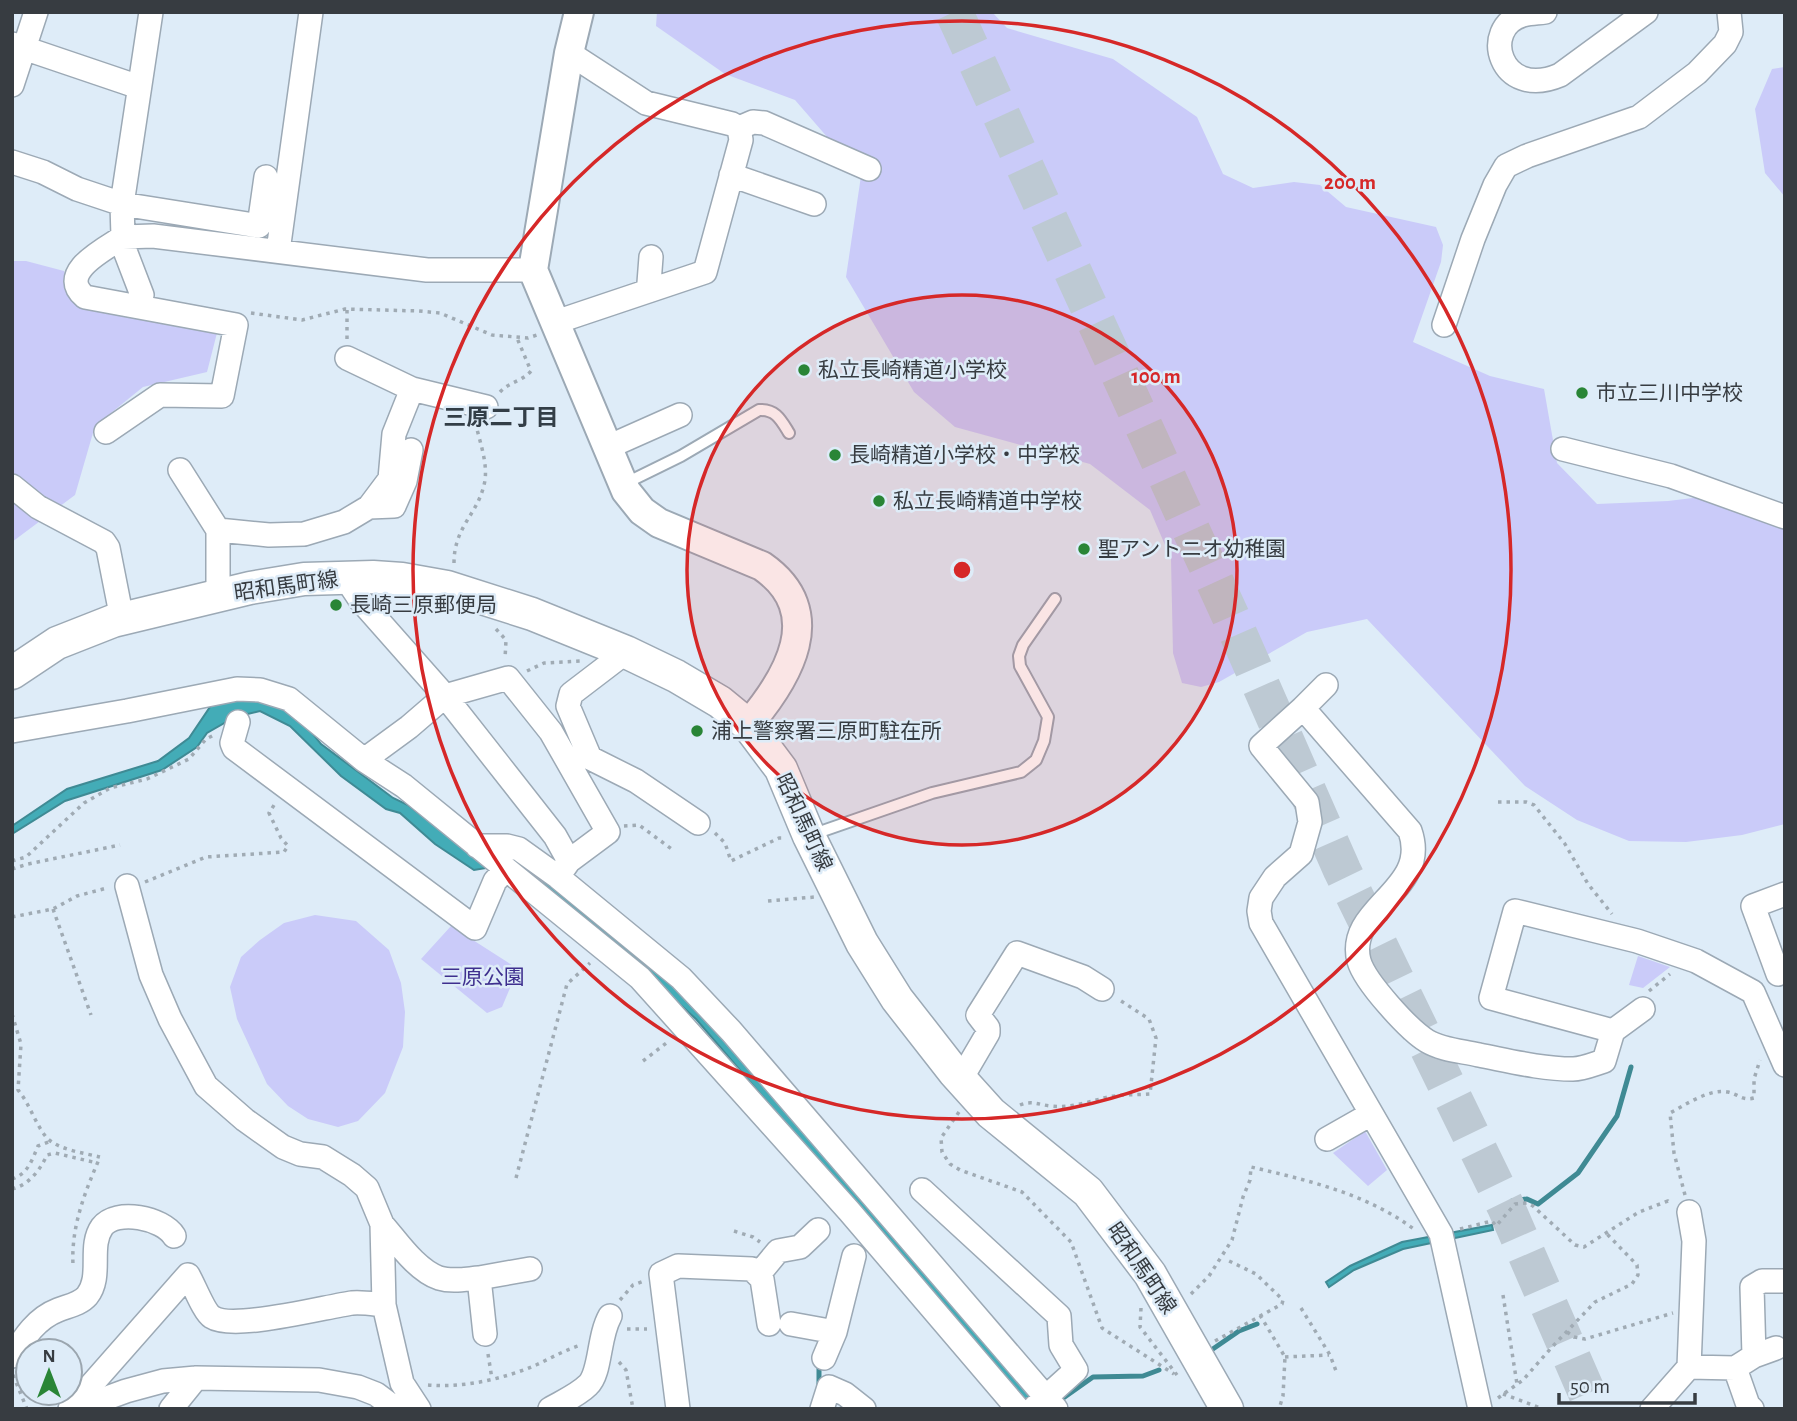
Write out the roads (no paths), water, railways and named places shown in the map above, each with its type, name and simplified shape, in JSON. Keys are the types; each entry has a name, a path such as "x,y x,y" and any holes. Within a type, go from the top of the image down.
{"main road":[{"name":"昭和馬町線","path":"12,673 57,643 122,619 304,579 345,577 402,579 454,589 532,614 626,652 709,695 748,724 781,769 810,838 862,943 897,999 991,1113 1088,1192 1150,1274 1187,1365 1227,1409"}],"street":[{"path":"12,85 19,46 36,12"},
{"path":"142,295 124,248 122,204 151,12"},
{"path":"278,251 311,12"},
{"path":"579,12 569,53 533,270 624,484 642,511 659,523 762,566 771,572 789,594 795,610 797,631 789,666 772,697 748,724"},
{"path":"1545,12 1524,14 1515,18 1501,37 1499,49 1503,63 1517,77 1546,81 1560,75 1646,12"},
{"path":"1444,325 1473,239 1495,185 1506,166 1527,156 1639,117 1697,73 1725,44 1731,32 1732,17 1729,12"},
{"path":"19,46 139,87"},
{"path":"569,53 646,103 739,128"},
{"path":"739,128 753,122 764,123 869,169"},
{"path":"558,326 705,272 741,140 739,128"},
{"path":"12,162 122,204 259,226 266,177"},
{"path":"731,175 814,204"},
{"path":"106,432 160,395 222,396 236,325 85,298 76,284 79,268 123,237 153,236 427,270 533,270"},
{"path":"650,257 651,290"},
{"path":"347,358 412,389 486,407"},
{"path":"218,530 270,535 304,534 344,522 369,507 390,479 394,434 412,389"},
{"path":"608,447 680,415"},
{"path":"1563,449 1671,476 1785,517"},
{"path":"369,507 394,506 405,481 411,450"},
{"path":"180,471 218,530 218,596"},
{"path":"12,486 38,507 104,542 108,548 122,619"},
{"path":"345,577 360,601 445,696 555,836 564,869"},
{"path":"626,652 571,694 568,706 590,758 636,781 703,827"},
{"path":"364,760 445,696 508,678 551,732 608,832 564,869"},
{"path":"1326,685 1261,746 1307,802 1310,822 1301,854 1275,877 1261,898 1261,923 1438,1230 1487,1405"},
{"path":"12,731 127,712 237,689 260,690 289,699 364,760 404,786 640,978 868,1233 1018,1409"},
{"path":"1303,708 1410,831 1412,861 1409,870 1399,886 1364,925 1357,940 1363,970 1378,992 1426,1040 1448,1048 1539,1067 1577,1069 1604,1062 1613,1031 1643,1009"},
{"path":"238,722 232,743 234,748 475,928 495,881 494,858 507,846 564,869 681,978 731,1031 889,1215 1045,1405 1076,1370 1061,1345 1059,1316 922,1190"},
{"path":"127,886 151,975 170,1019 206,1086 245,1120 283,1147 300,1154 323,1157 352,1174 368,1188 382,1224 416,1263 438,1278 479,1278 530,1269"},
{"path":"1753,992 1782,972 1753,906 1785,894"},
{"path":"1613,1031 1491,998 1515,911 1633,940 1687,958 1753,992 1785,1066"},
{"path":"961,1079 988,1033 988,1028 978,1015 1017,953 1083,977 1102,989"},
{"path":"1327,1139 1371,1114"},
{"path":"1652,1409 1689,1367 1694,1241 1689,1212"},
{"path":"868,1233 889,1215"},
{"path":"13,1371 32,1328 44,1318 88,1295 96,1271 97,1236 103,1225 113,1219 149,1220 164,1225 174,1236"},
{"path":"382,1224 384,1305 402,1384 419,1409"},
{"path":"759,1273 778,1251 800,1247 818,1230"},
{"path":"824,1358 835,1332 854,1256"},
{"path":"678,1409 661,1274 678,1266 752,1269 759,1273 780,1324 835,1332"},
{"path":"70,1409 188,1275 205,1309 213,1318 230,1321 255,1320 355,1303 384,1305"},
{"path":"479,1278 485,1334"},
{"path":"1754,1356 1752,1287 1762,1281 1785,1281"},
{"path":"550,1409 588,1385 597,1370 603,1329 614,1324"},
{"path":"1689,1367 1735,1368 1754,1356 1776,1348"},
{"path":"1735,1368 1748,1405 1752,1409"},
{"path":"171,1409 196,1378"},
{"path":"77,1409 163,1381 196,1378 319,1380 358,1387 376,1394 396,1409"},
{"path":"822,1409 829,1387 845,1394 864,1409"}],"lane":[{"path":"624,484 681,456 759,410 769,409 777,414 789,433"},
{"path":"810,838 932,793 1021,772 1036,760 1044,741 1048,717 1020,666 1019,656 1023,645 1055,599"}],"waterway":[{"path":"1498,1218 1512,1201 1527,1199 1538,1204 1578,1173 1617,1116 1631,1067"},
{"path":"1207,1353 1239,1331 1257,1324"},
{"path":"819,1367 819,1386"},
{"path":"1059,1401 1093,1377 1143,1376 1159,1370"}],"tunnel":[{"path":"954,12 1230,615 1342,870 1506,1207 1594,1409"}],"place":[{"name":"私立長崎精道小学校","path":"804,370"},
{"name":"市立三川中学校","path":"1582,393"},
{"name":"長崎精道小学校・中学校","path":"835,455"},
{"name":"私立長崎精道中学校","path":"879,501"},
{"name":"聖アントニオ幼稚園","path":"1084,549"},
{"name":"長崎三原郵便局","path":"336,605"},
{"name":"浦上警察署三原町駐在所","path":"697,731"}],"district":[{"name":"三原二丁目","path":"501,417"}],"park label":[{"name":"三原公園","path":"483,977"}]}
